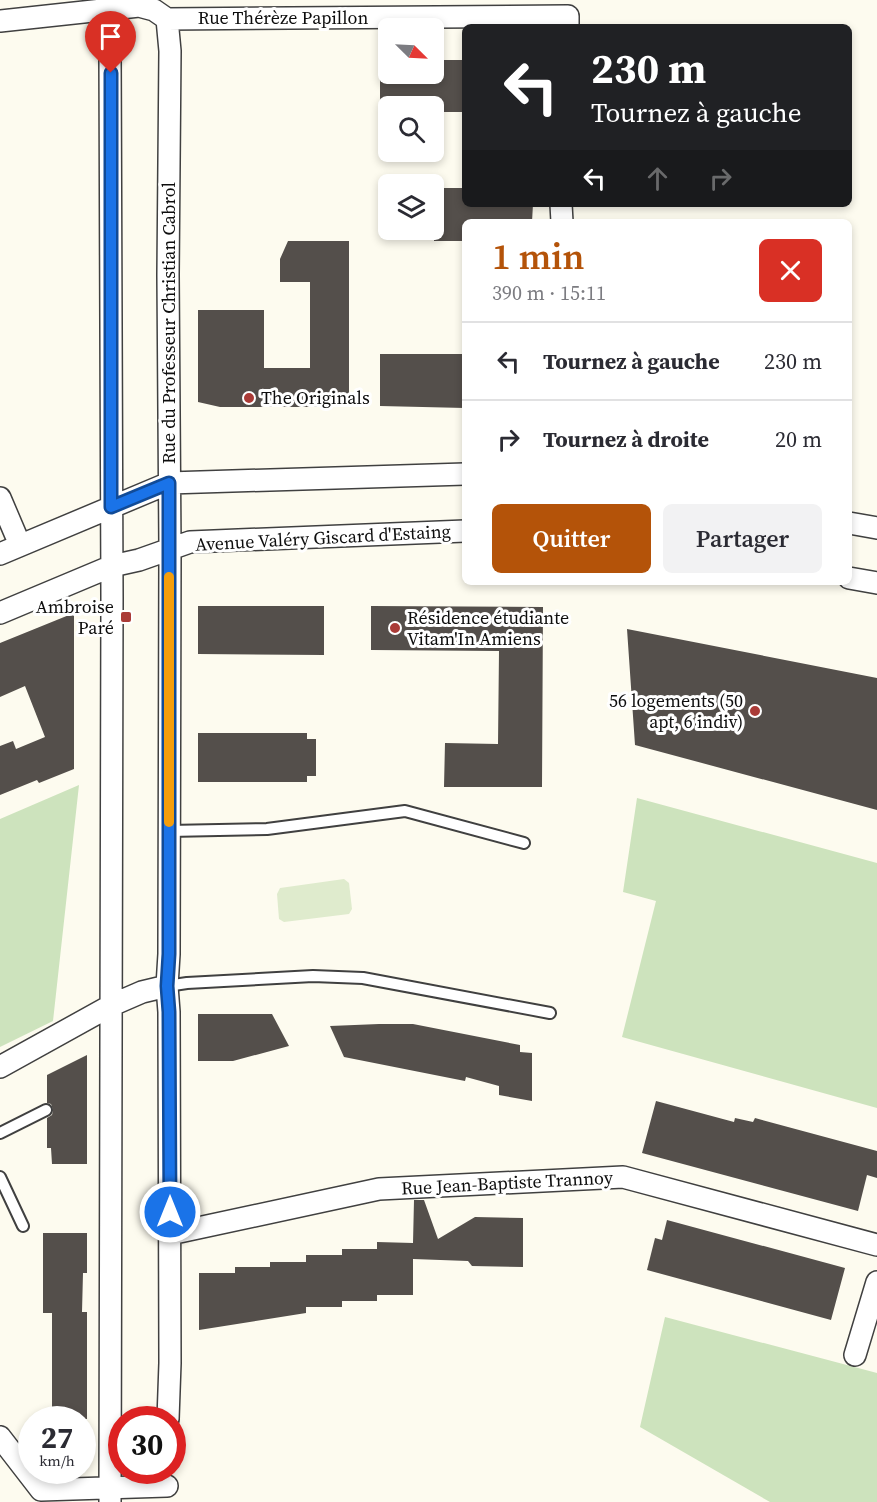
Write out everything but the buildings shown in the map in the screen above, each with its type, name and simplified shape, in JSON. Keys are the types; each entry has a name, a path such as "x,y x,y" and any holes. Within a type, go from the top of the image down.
{"street":[{"name":"Rue Thérèze Papillon","path":"0,21 109,4 139,6 154,10 167,19 568,22"},
{"path":"109,4 112,566 110,1495"},
{"name":"Rue du Professeur Christian Cabrol","path":"167,19 170,51 169,954 167,986 170,1234 168,1406"},
{"path":"0,554 169,483 462,474"},
{"path":"0,498 20,545"},
{"path":"852,524 877,528"},
{"name":"Avenue Valéry Giscard d'Estaing","path":"0,613 112,566 139,560 190,542 462,531"},
{"path":"852,579 877,583"},
{"path":"0,1067 112,1005 142,992 167,986"},
{"name":"Rue Jean-Baptiste Trannoy","path":"170,1234 379,1189 623,1177 877,1245"},
{"path":"855,1355 877,1282"},
{"path":"0,1437 41,1490 110,1495 142,1486 167,1486"}],"lane":[{"path":"169,831 267,829 405,811 524,843"},
{"path":"167,986 313,976 363,978 550,1013"},
{"path":"0,1133 46,1110"},
{"path":"0,1177 23,1226"}],"green space":[{"path":"79,785 53,1021 0,1047 0,819"},
{"path":"637,798 877,863 877,1108 622,1037 656,901 623,892"},
{"path":"344,879 349,883 352,909 349,914 284,922 279,919 277,894 280,888"},
{"path":"665,1317 877,1373 877,1502 770,1502 640,1427"}],"slow traffic":[{"path":"169,577 169,822"}],"place":[{"name":"The Originals","path":"249,398"},
{"name":"Ambroise Paré","path":"126,617"},
{"name":"Résidence étudiante Vitam'In Amiens","path":"395,628"},
{"name":"56 logements (50 apt, 6 indiv)","path":"755,711"}],"route":[{"path":"111,73 111,507 169,483 169,954 167,986 170,1212"}]}
